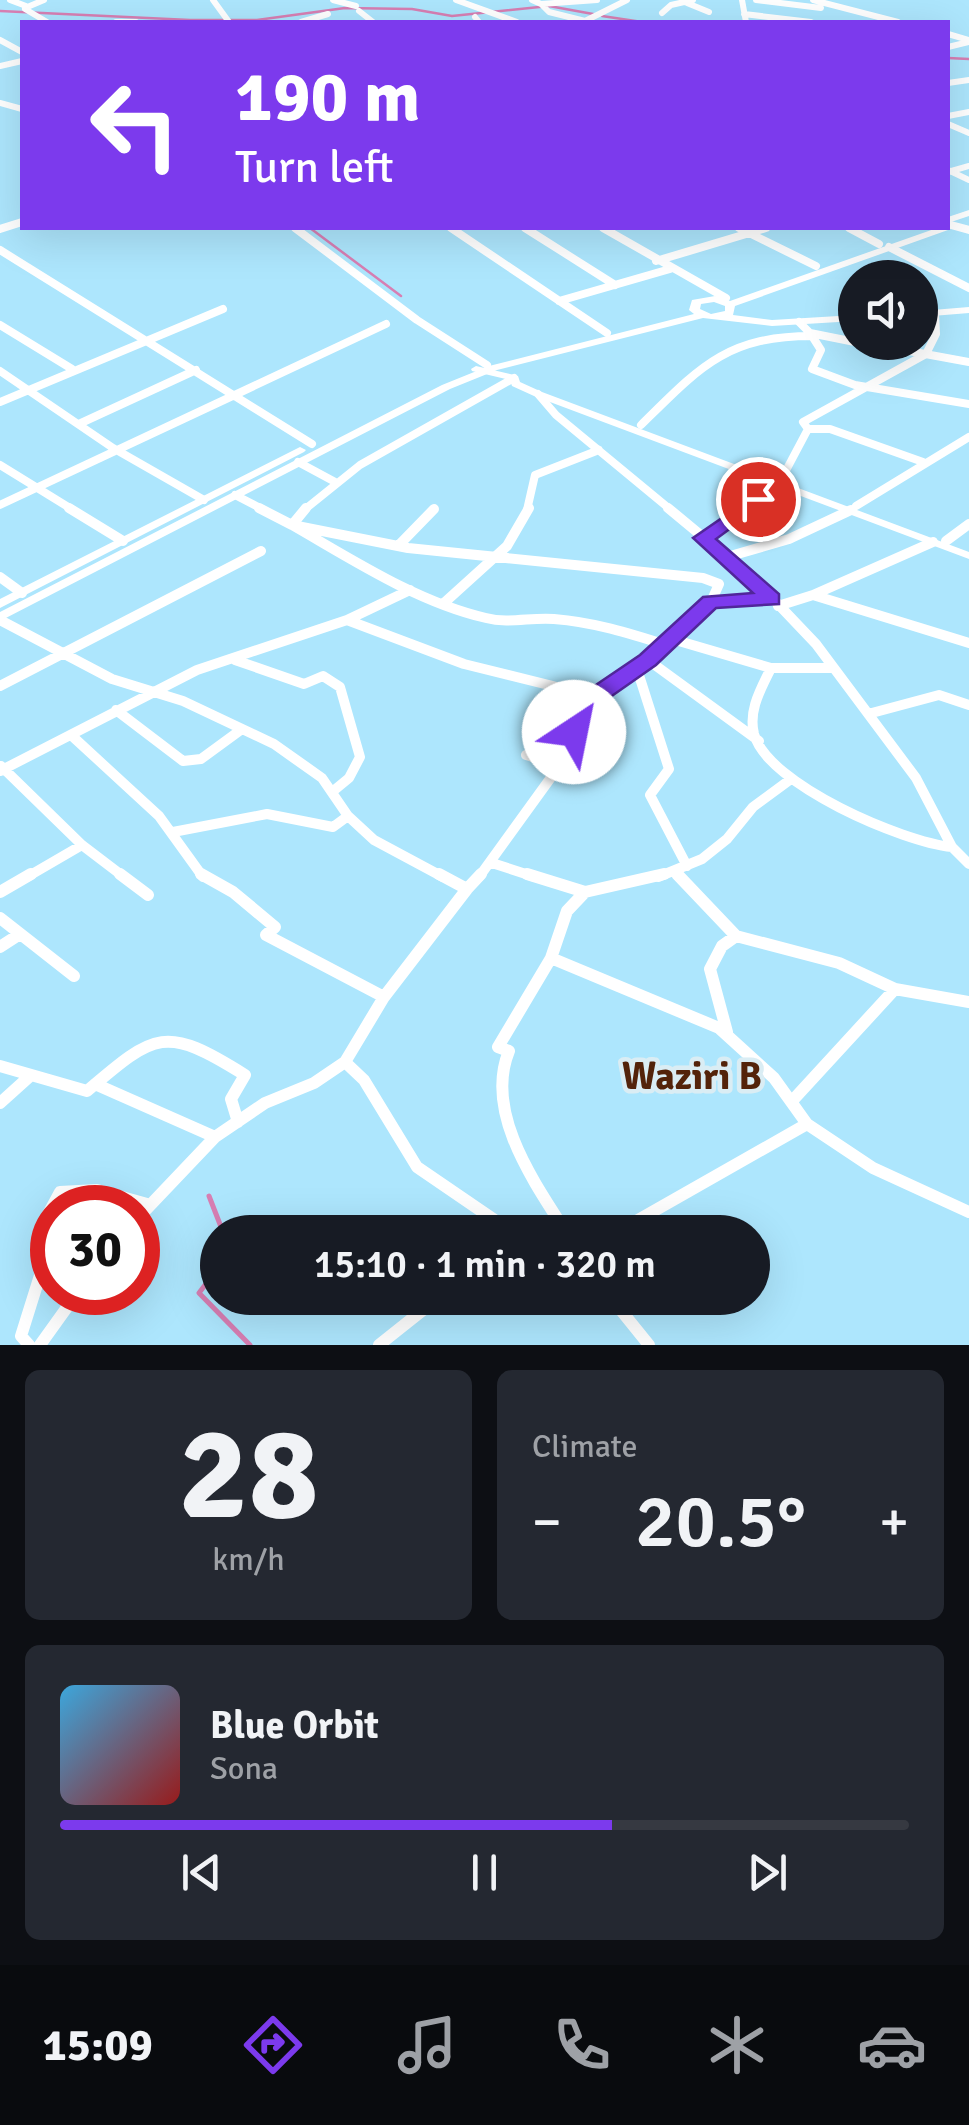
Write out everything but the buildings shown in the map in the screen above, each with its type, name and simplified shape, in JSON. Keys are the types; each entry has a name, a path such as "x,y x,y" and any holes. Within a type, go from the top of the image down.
{"main road":[{"path":"727,303 922,230"},
{"path":"721,316 727,303 816,266 933,230"},
{"path":"698,311 701,300 727,303 773,317 838,315"},
{"path":"938,310 969,307"},
{"path":"938,312 969,307"},
{"path":"0,619 420,398 487,368 698,311"},
{"path":"0,604 408,394 607,333 698,311 798,322 838,317"}],"street":[{"path":"10,0 44,20"},
{"path":"25,9 44,0"},
{"path":"213,0 228,20"},
{"path":"456,0 483,4 512,20"},
{"path":"532,0 591,18 627,0"},
{"path":"541,5 597,0"},
{"path":"662,13 682,1 693,0"},
{"path":"742,0 746,20"},
{"path":"756,0 824,6 889,20"},
{"path":"813,0 824,6"},
{"path":"340,1 358,8 367,20"},
{"path":"682,1 710,12"},
{"path":"820,20 824,6"},
{"path":"308,20 328,14"},
{"path":"744,14 794,20"},
{"path":"0,105 20,109"},
{"path":"298,230 487,368 514,378"},
{"path":"454,230 607,333"},
{"path":"527,230 615,286"},
{"path":"606,230 727,303"},
{"path":"745,230 816,266"},
{"path":"656,261 758,230"},
{"path":"853,230 969,288"},
{"path":"0,250 312,444"},
{"path":"0,266 18,259"},
{"path":"559,301 670,269"},
{"path":"0,402 223,309"},
{"path":"798,322 821,350 812,369 862,387 896,389 969,404"},
{"path":"0,504 386,324"},
{"path":"0,325 72,370"},
{"path":"641,425 688,379 733,345 758,336 838,339"},
{"path":"938,356 969,362"},
{"path":"808,429 803,422 914,360"},
{"path":"487,368 969,553"},
{"path":"81,423 196,370"},
{"path":"0,371 113,448 204,500"},
{"path":"514,378 516,384 538,394 780,480"},
{"path":"292,525 302,506 423,425 514,378"},
{"path":"538,394 727,557 816,644 916,778 952,847 969,864"},
{"path":"808,429 830,428 923,462"},
{"path":"703,538 780,480 808,429"},
{"path":"727,557 789,539 854,508 923,462 968,438"},
{"path":"444,603 496,557 524,518 536,475 599,450"},
{"path":"298,462 337,483"},
{"path":"0,465 123,541"},
{"path":"235,494 410,590 504,622 549,618 595,623 771,668 832,668"},
{"path":"400,546 406,533 434,509"},
{"path":"710,602 775,603 813,596 939,542 969,524"},
{"path":"160,1191 215,1138 264,1103 314,1083 345,1062 384,997 467,888 492,863 510,828 560,765 580,712 594,696 669,642 710,602 719,584 703,578 400,546 292,525"},
{"path":"0,686 173,602 261,550"},
{"path":"0,577 22,592"},
{"path":"148,895 82,845 1,769 197,670 347,620 410,590"},
{"path":"813,596 969,642"},
{"path":"0,619 60,654 242,728 293,756 322,778 348,816 391,851 467,888"},
{"path":"347,620 464,664 594,696"},
{"path":"235,660 304,684 322,676 340,687 360,757 350,778 332,792"},
{"path":"648,660 759,741 791,779 924,844 952,847"},
{"path":"637,668 659,736 660,753 669,769 650,795 652,803 673,832 681,869 736,936 838,963 896,990 969,1002"},
{"path":"759,741 752,712 771,668"},
{"path":"868,714 939,695 969,706"},
{"path":"116,710 183,761 201,759 242,728"},
{"path":"72,735 173,832 202,876 233,892 275,927 266,936 384,997"},
{"path":"526,755 560,765"},
{"path":"492,863 585,892 681,869 727,839 752,807 791,779"},
{"path":"173,832 266,814 332,827 348,816"},
{"path":"0,892 82,845"},
{"path":"556,1215 515,1143 498,1077 509,1051 498,1046 551,958 567,912 585,892"},
{"path":"0,918 74,976"},
{"path":"0,946 20,934"},
{"path":"736,936 722,946 710,969 718,988 718,1013 728,1034 793,1100 807,1124 873,1168 969,1212"},
{"path":"551,958 728,1034"},
{"path":"793,1100 896,990"},
{"path":"0,1066 87,1090 152,1039 176,1038 245,1075 231,1099 238,1122"},
{"path":"345,1062 364,1080 417,1167 487,1215"},
{"path":"0,1103 30,1076"},
{"path":"95,1084 215,1138"},
{"path":"647,1215 807,1124"},
{"path":"29,1345 21,1336 30,1305"},
{"path":"40,1345 62,1315"},
{"path":"379,1345 417,1315"},
{"path":"625,1315 649,1345"}],"waterway":[{"path":"0,11 190,20 257,20 345,8 412,9 452,16 549,6 593,14"},
{"path":"602,16 629,20"},
{"path":"950,58 969,59"},
{"path":"313,230 401,296"},
{"path":"209,1196 216,1215"},
{"path":"221,1315 250,1345"}],"district":[{"name":"Waziri B","path":"692,1076"}],"route":[{"path":"574,732 586,702 648,660 710,602 772,599 703,538 758,499"}]}
